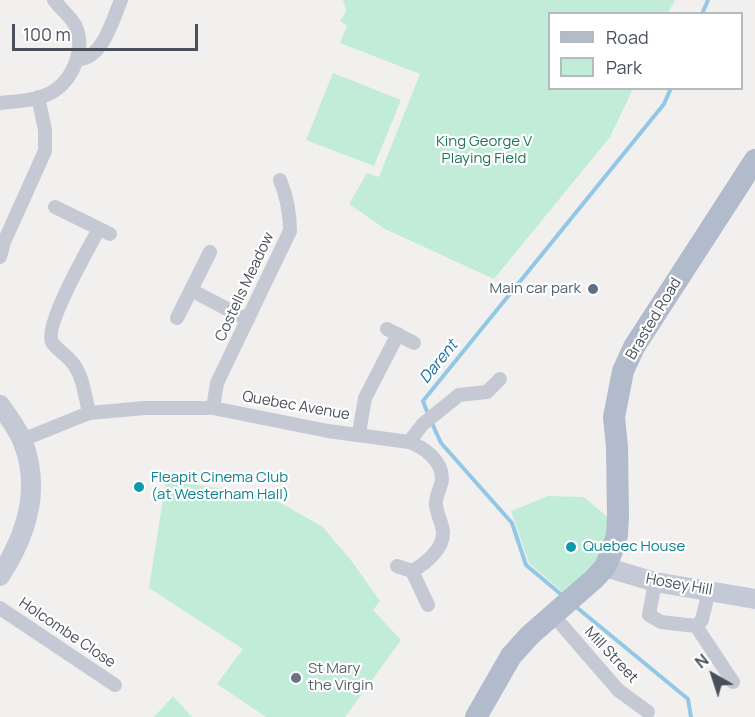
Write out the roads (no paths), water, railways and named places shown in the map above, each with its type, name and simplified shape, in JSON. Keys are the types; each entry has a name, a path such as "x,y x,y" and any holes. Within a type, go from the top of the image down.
{"main road":[{"name":"Brasted Road","path":"605,567 617,535 617,447 614,417 623,370 634,348 755,160"},
{"path":"476,717 511,656 530,635 554,616 605,567"}],"street":[{"path":"0,103 38,97 54,91 67,78 77,59 79,42 75,25 54,0"},
{"path":"77,59 84,60 98,52 121,0"},
{"path":"0,256 4,242 45,152 45,130 38,97"},
{"name":"Costells Meadow","path":"213,408 217,383 290,231 287,197 280,180"},
{"path":"55,207 104,232 55,314 50,330 52,342 72,362 78,372 89,413"},
{"path":"177,318 210,252"},
{"path":"191,290 248,320"},
{"path":"359,434 365,398 392,332 414,343"},
{"path":"409,442 423,424 459,395 487,392 500,379"},
{"path":"0,405 22,440 28,459 30,485 29,513 16,551 0,576"},
{"name":"Quebec Avenue","path":"22,440 89,413 145,408 213,408 277,422 409,442 421,446 439,466 442,478 435,501 443,533 441,543 434,554 412,571"},
{"path":"397,566 412,571 428,605"},
{"name":"Hosey Hill","path":"605,567 655,582 755,599"},
{"path":"655,582 649,615 661,622 696,626"},
{"path":"696,626 702,620 709,590"},
{"name":"Holcombe Close","path":"0,608 115,686"},
{"name":"Mill Street","path":"554,616 618,690 648,712"},
{"path":"696,626 733,682"}],"waterway":[{"name":"Darent","path":"703,12 708,0"},
{"name":"Darent","path":"428,414 423,401 664,104 670,90"},
{"name":"Darent","path":"431,421 441,443 512,523 526,565 563,596"},
{"name":"Darent","path":"575,606 688,699 691,717"}],"place":[{"name":"Main car park","path":"593,289"},
{"name":"Fleapit Cinema Club (at Westerham Hall)","path":"139,487"},
{"name":"Quebec House","path":"571,547"},
{"name":"St Mary the Virgin","path":"296,678"}],"park label":[{"name":"King George V Playing Field","path":"484,150"}]}
